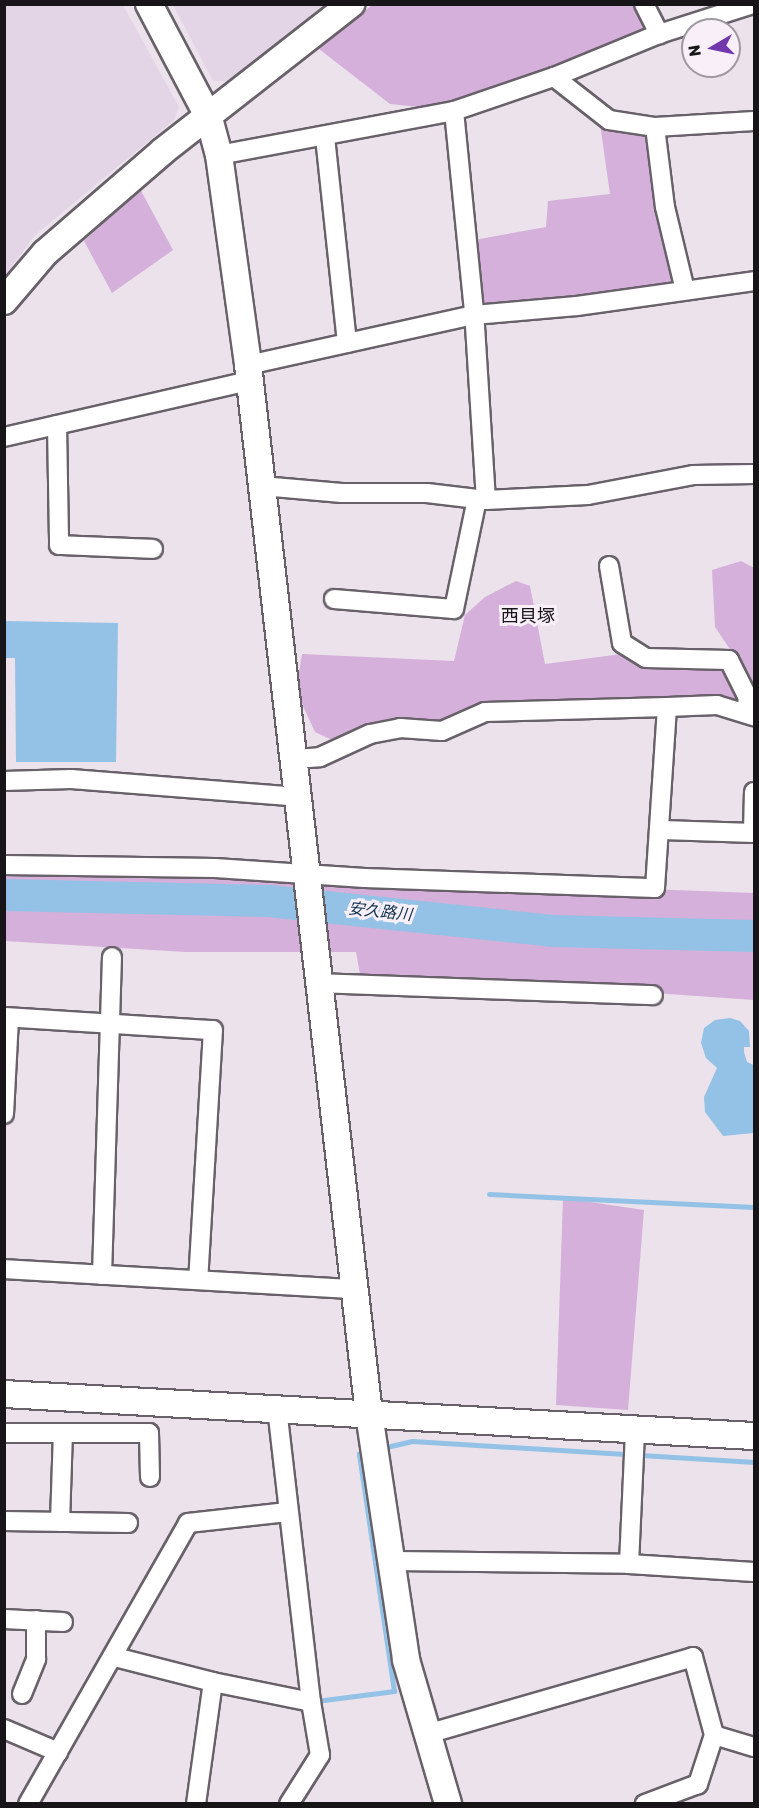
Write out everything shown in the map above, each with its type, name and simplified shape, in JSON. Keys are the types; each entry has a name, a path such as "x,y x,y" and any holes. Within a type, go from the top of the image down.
{"street":[{"path":"149,4 209,118 219,155 249,373 369,1414 394,1561 406,1660 448,1803"},
{"path":"4,301 45,253 163,151 209,118 351,4"},
{"path":"644,4 659,34"},
{"path":"219,155 325,137 454,111 554,77 659,34 753,4"},
{"path":"554,77 609,120 655,127 754,121"},
{"path":"334,599 454,609 482,499 474,315 454,111"},
{"path":"655,127 665,207 685,290"},
{"path":"325,137 347,343"},
{"path":"4,437 249,373 347,343 474,315 578,306 754,281"},
{"path":"57,425 59,545 153,549"},
{"path":"262,486 342,493 427,492 482,499 588,495 694,475 754,474"},
{"path":"294,759 320,757 370,734 400,728 442,731 486,712 717,705 750,714 748,698 729,660 646,658 622,643 609,566"},
{"path":"4,865 215,868 306,875 655,888 662,830 668,707"},
{"path":"4,781 71,779 298,796"},
{"path":"662,830 754,832 754,792"},
{"path":"102,1275 107,1023 112,957"},
{"path":"318,983 653,995"},
{"path":"4,1114 7,1017 213,1030 198,1280"},
{"path":"4,1269 354,1289"},
{"path":"4,1394 754,1436"},
{"path":"277,1410 310,1702 320,1755 289,1803"},
{"path":"629,1564 635,1430"},
{"path":"4,1433 149,1433 150,1477"},
{"path":"60,1522 63,1433"},
{"path":"28,1803 115,1656 188,1523 287,1512"},
{"path":"4,1521 128,1523"},
{"path":"394,1561 629,1564 754,1572"},
{"path":"4,1619 63,1622"},
{"path":"22,1694 36,1659 36,1620"},
{"path":"115,1656 213,1682 310,1702"},
{"path":"427,1734 693,1657 714,1735 698,1784 645,1803"},
{"path":"196,1803 213,1682"},
{"path":"4,1729 58,1752"},
{"path":"714,1735 754,1747"}],"shaded area":[{"path":"5,4 123,5 179,107 174,120 35,235 5,275"},
{"path":"173,5 329,5 235,81 213,81"},
{"path":"372,5 644,5 656,29 439,109 390,104 319,49"},
{"path":"600,124 656,136 678,291 474,310 474,240 546,227 548,201 610,194"},
{"path":"140,189 173,250 112,293 84,241"},
{"path":"741,561 754,568 754,685 715,627 712,570"},
{"path":"516,581 530,586 545,664 637,652 733,670 746,713 486,712 442,731 400,728 345,746 315,732 296,691 302,654 454,661 465,615 485,597"},
{"path":"5,865 754,893 754,1000 582,988 361,980 356,952 186,952 5,941"},
{"path":"563,1198 644,1210 628,1410 556,1405"}],"water":[{"path":"4,621 118,623 116,762 16,762 15,658 5,658"},
{"path":"730,1018 740,1021 749,1031 750,1047 744,1047 744,1052 747,1062 754,1065 754,1133 723,1136 705,1112 704,1097 717,1068 706,1058 701,1043 704,1028 715,1020"}],"waterway":[{"name":"安久路川","path":"4,895 268,901 554,931 754,936"},
{"path":"489,1194 754,1207"},
{"path":"382,1448 412,1441 754,1462"},
{"path":"316,1704 316,1701 394,1691 359,1454 367,1452"}],"district":[{"name":"西貝塚","path":"528,616"}]}
